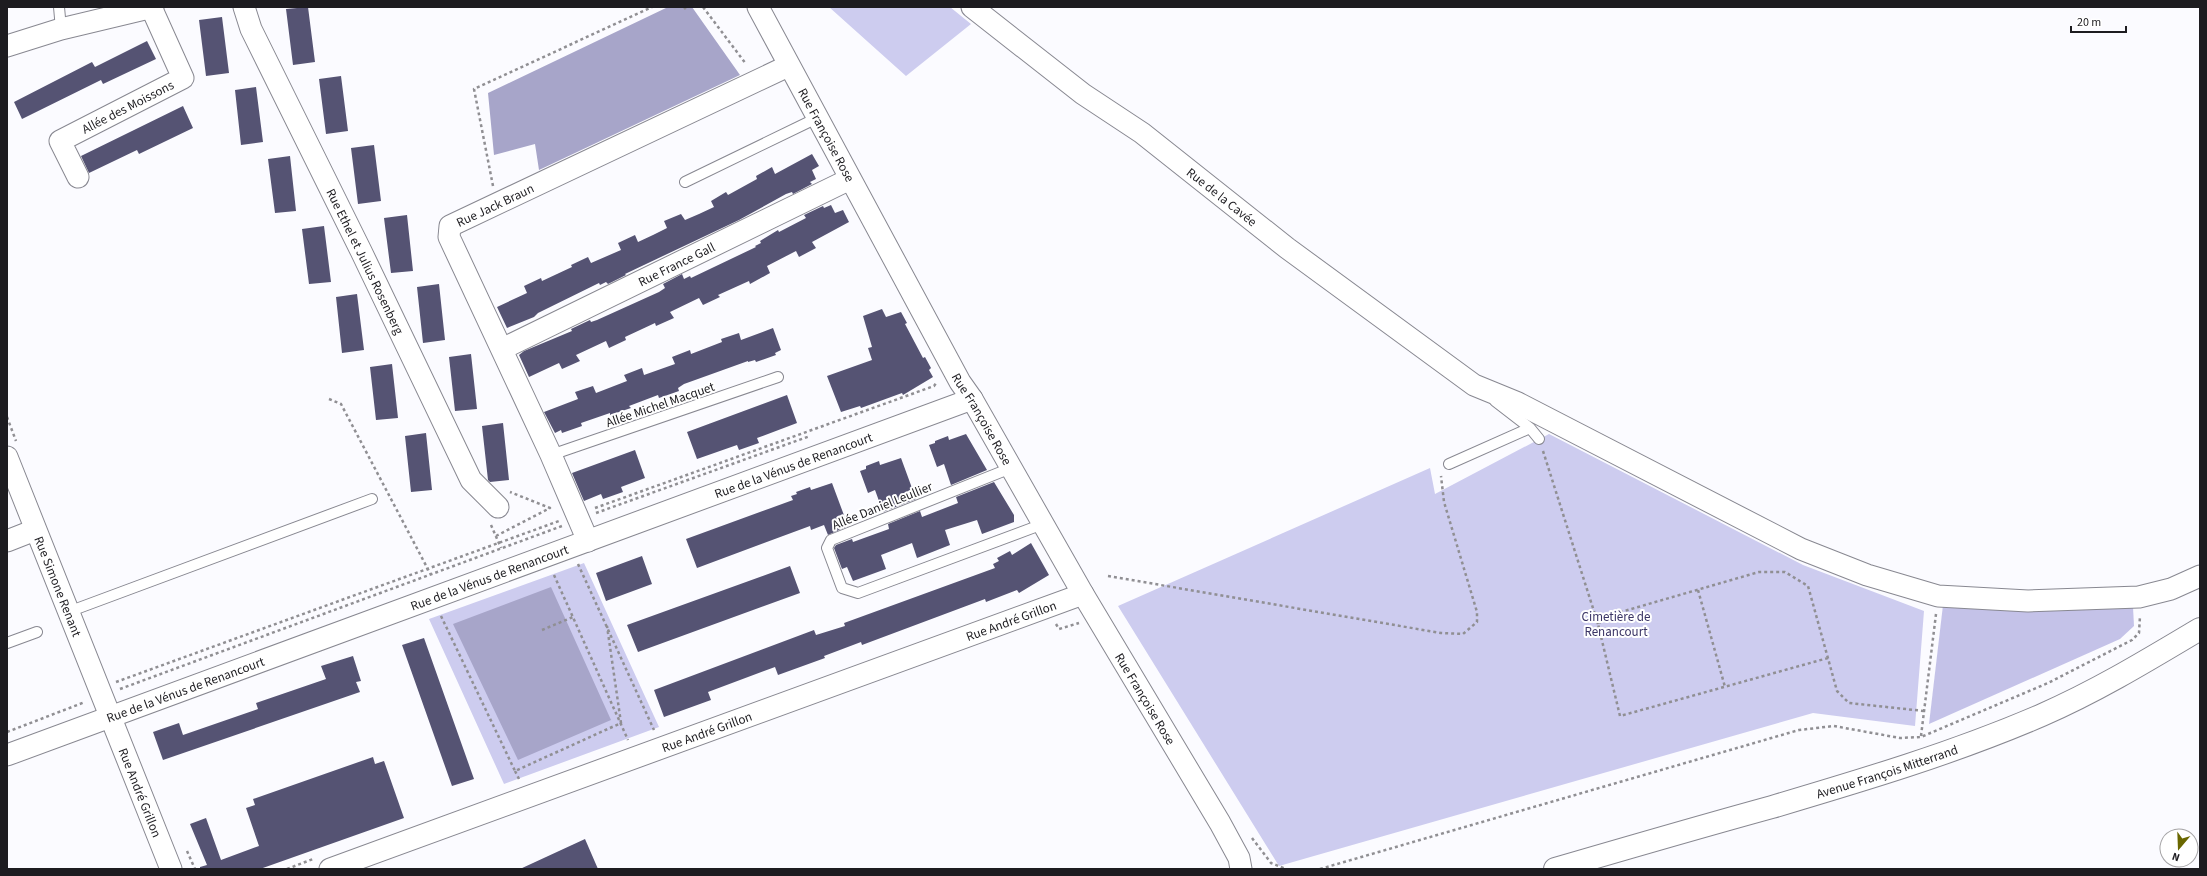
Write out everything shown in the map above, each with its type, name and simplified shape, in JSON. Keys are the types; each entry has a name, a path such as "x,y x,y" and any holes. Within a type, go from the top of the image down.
{"main road":[{"name":"Avenue François Mitterrand","path":"1555,869 1851,784 1981,740 2043,715 2102,686 2200,629"}],"street":[{"path":"7,46 61,29 152,7"},
{"name":"Allée des Moissons","path":"78,177 60,141 183,78 152,7"},
{"name":"Rue Ethel et Julius Rosenberg","path":"244,7 251,29 362,251 471,480 492,500"},
{"name":"Rue Françoise Rose","path":"758,7 788,66 960,382 972,400 1083,594 1220,823 1251,865"},
{"name":"Rue de la Cavée","path":"972,7 1083,94 1142,133 1287,248 1474,385 1518,403 1801,549 1867,575 1938,596 2028,601 2139,597 2171,589 2200,576"},
{"name":"Rue Jack Braun","path":"587,551 578,517 502,349 449,237 450,226 788,66"},
{"name":"Rue France Gall","path":"502,349 850,179"},
{"name":"Rue de la Vénus de Renancourt","path":"7,755 110,715 440,595 587,551 972,400"},
{"name":"Rue Simone Renant","path":"7,457 68,612 107,690 110,715"},
{"path":"7,541 36,530"},
{"name":"Rue André Grillon","path":"330,869 1083,594"},
{"name":"Rue André Grillon","path":"110,715 171,869"}],"lane":[{"path":"59,7 61,29"},
{"path":"685,182 817,118"},
{"name":"Allée Michel Macquet","path":"551,456 778,377"},
{"path":"1474,385 1530,428 1539,439"},
{"path":"1449,464 1530,428"},
{"name":"Allée Daniel Leullier","path":"1011,468 830,540 827,548 842,588 858,593 1043,524"},
{"path":"68,612 372,499"},
{"path":"7,644 37,632"}],"path":[{"path":"496,204 474,89 652,7"},
{"path":"703,7 758,80"},
{"path":"107,690 430,574 578,517 934,386 942,378"},
{"path":"329,399 341,404 430,574 440,595 440,612 521,783"},
{"path":"7,732 107,690 427,569 810,436"},
{"path":"1539,439 1598,624 1620,716 1828,658"},
{"path":"1108,576 1441,633 1463,634 1477,622 1477,612 1444,502 1441,474 1449,464"},
{"path":"492,500 514,492 550,508 496,536"},
{"path":"572,565 578,563 587,551"},
{"path":"578,563 655,729 653,735 660,732"},
{"path":"548,574 559,570"},
{"path":"553,572 626,735"},
{"path":"1598,624 1607,616 1759,572 1785,572 1808,586 1837,691 1849,703 1924,711"},
{"path":"1698,590 1725,687"},
{"path":"1921,737 1938,596"},
{"path":"1320,869 1799,730 1834,726 1900,738 1921,737 2048,683 2132,640 2140,634 2139,597"},
{"path":"542,630 573,617"},
{"path":"608,626 621,723"},
{"path":"514,771 621,723"},
{"path":"1250,835 1251,865 1286,869"},
{"path":"185,848 195,869"}],"green space":[{"path":"829,7 950,7 971,24 906,76"},
{"name":"Cimetière de Renancourt","path":"1549,434 1803,565 1924,611 1915,726 1813,713 1279,866 1118,606 1430,468 1435,494"},
{"path":"584,563 659,727 504,784 429,619"}],"shaded area":[{"path":"668,7 692,7 740,75 539,170 535,144 494,155 488,93"},
{"path":"551,587 611,720 518,760 453,624"},
{"path":"1943,605 2133,607 2134,626 2120,639 1929,724"}],"building":[{"path":"308,7 315,62 293,65 286,9"},
{"path":"222,17 229,73 206,76 199,20"},
{"path":"147,41 156,59 103,84 101,80 22,119 14,102 92,62 95,67"},
{"path":"341,76 348,131 326,134 319,79"},
{"path":"256,87 263,142 241,145 235,90"},
{"path":"183,106 193,128 139,154 137,150 89,173 81,156"},
{"path":"374,145 381,201 358,204 351,148"},
{"path":"812,154 819,166 812,170 816,179 810,182 812,184 793,194 792,192 786,194 739,220 625,274 626,275 608,284 606,282 600,285 599,283 538,313 534,317 507,328 497,307 527,293 524,286 541,278 542,281 572,267 571,265 588,257 591,263 621,250 618,243 635,235 638,242 667,228 664,221 681,214 685,220 699,214 714,207 711,201 726,192 728,195 757,179 756,176 772,167 775,174"},
{"path":"290,156 296,211 275,213 268,159"},
{"path":"831,205 835,213 843,210 849,222 812,242 816,248 799,257 796,251 767,266 770,273 750,284 749,281 718,295 720,297 703,305 699,298 670,312 674,318 656,326 655,323 625,337 626,340 609,348 606,341 576,355 580,361 562,369 559,363 529,377 519,355 524,351 572,331 571,329 590,320 591,322 597,320 659,292 665,288 663,284 682,274 684,279 690,276 691,278 756,247 755,246 761,243 760,241 778,230 779,232 806,218 804,215 823,206 824,208"},
{"path":"407,215 413,271 391,273 384,218"},
{"path":"324,226 331,282 309,284 302,229"},
{"path":"439,284 445,340 423,343 417,287"},
{"path":"357,294 364,350 342,353 336,297"},
{"path":"882,309 886,317 901,312 907,323 905,324 923,358 925,357 931,368 929,370 933,377 903,395 902,393 861,408 860,406 841,412 827,376 872,360 868,348 872,347 863,316"},
{"path":"773,328 781,350 775,353 776,355 756,362 755,360 748,361 684,384 678,388 679,391 659,398 658,395 629,406 631,408 610,415 610,413 581,423 582,426 562,433 561,430 555,433 544,412 578,399 575,392 593,386 596,393 627,381 624,375 642,368 644,375 675,364 672,357 690,350 691,354 722,342 721,339 739,333 741,340"},
{"path":"471,354 477,409 455,411 449,357"},
{"path":"392,364 398,418 376,420 370,367"},
{"path":"787,395 797,423 757,438 759,443 739,450 737,445 697,459 687,432"},
{"path":"503,423 509,480 490,482 488,480 482,426"},
{"path":"426,433 432,490 411,492 405,436"},
{"path":"966,434 987,470 951,485 944,464 937,467 929,445 948,436 949,440"},
{"path":"635,450 645,478 621,487 623,492 603,499 601,494 584,501 572,473"},
{"path":"901,458 916,499 883,512 875,490 868,493 860,471 866,469 866,466 879,461 880,465"},
{"path":"994,482 1014,515 1014,522 982,534 977,520 945,530 950,545 917,558 912,543 881,555 886,569 853,581 847,567 842,569 834,548 836,545 852,539 853,542 889,529 888,524 920,511 922,517 958,503 956,497"},
{"path":"832,483 848,526 828,535 824,525 811,530 810,526 697,568 686,539 793,500 791,496 797,494 796,492 810,487 811,490"},
{"path":"1031,543 1049,575 1019,593 1017,590 986,602 985,599 862,645 861,642 824,656 825,658 778,675 775,667 708,692 711,700 664,717 654,690 814,630 816,635 845,626 844,623 995,568 993,564 999,561 997,558 1010,551 1012,555"},
{"path":"642,556 652,584 606,601 596,573"},
{"path":"790,566 800,593 638,652 627,625"},
{"path":"424,638 474,779 452,786 402,645"},
{"path":"353,656 361,681 356,682 360,692 163,760 153,732 179,723 183,735 258,709 256,703 326,679 321,666"},
{"path":"373,757 375,764 384,761 404,818 260,869 200,869 200,867 207,865 190,824 206,818 221,860 259,846 246,808 255,805 253,799"},
{"path":"585,839 598,869 520,869"}]}
